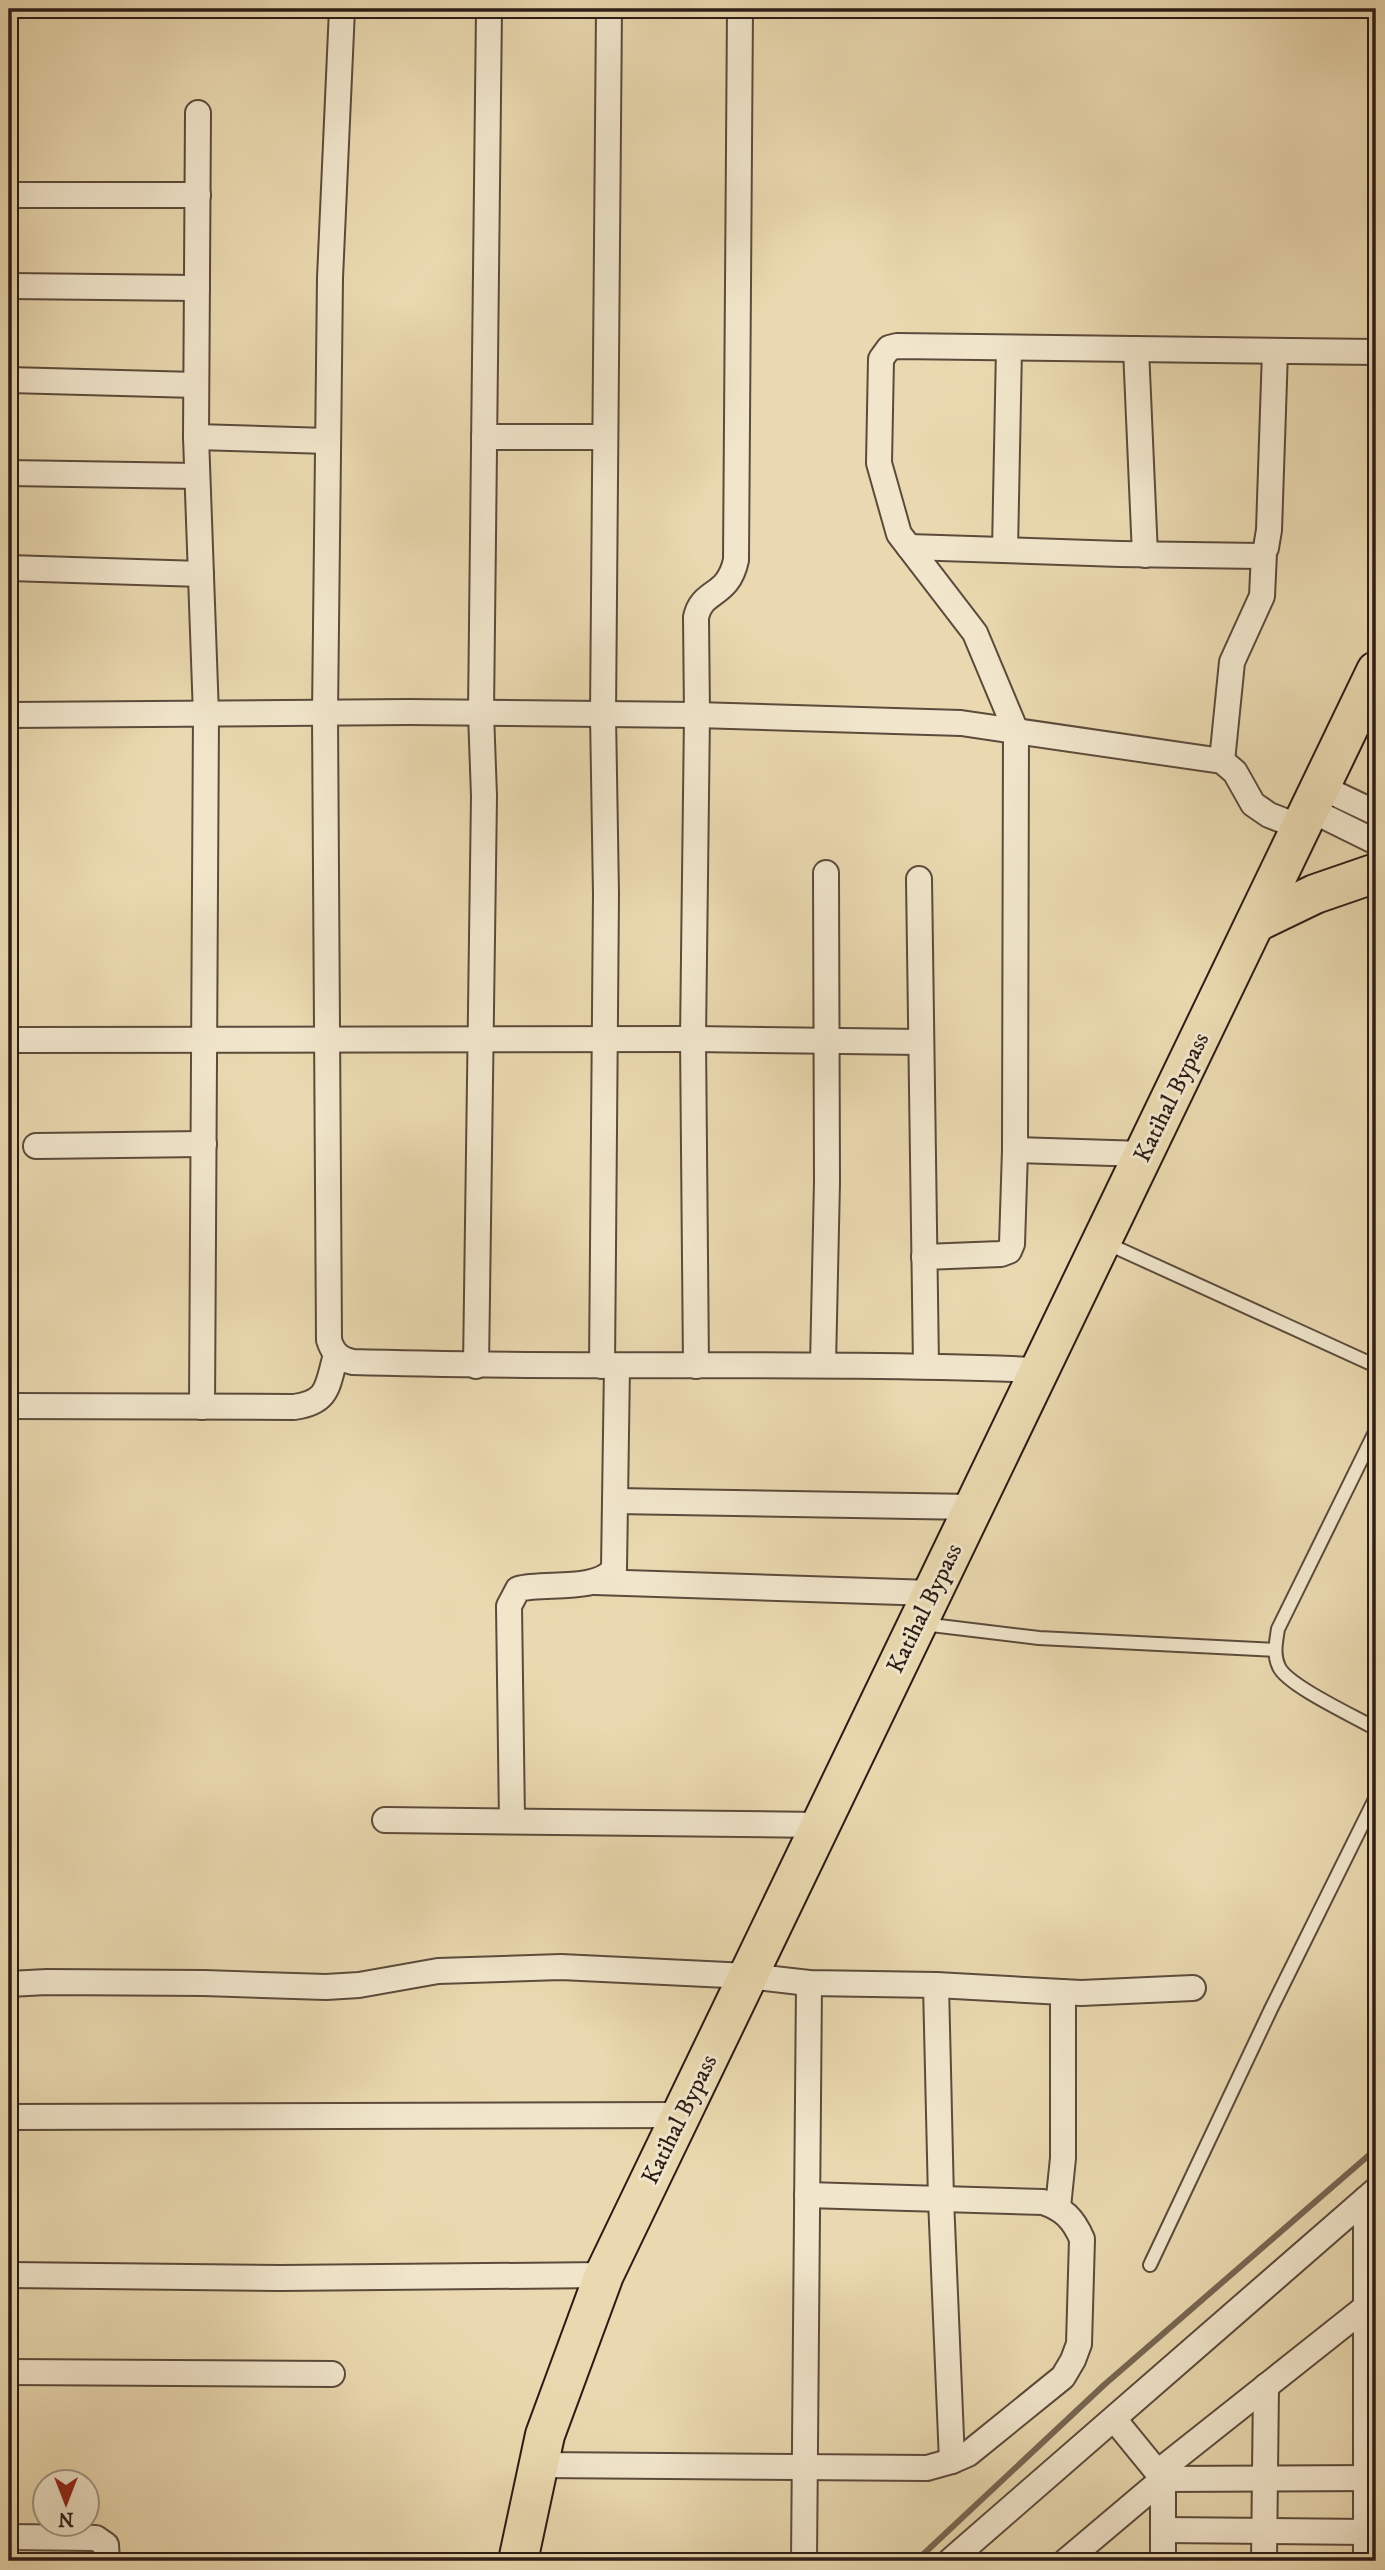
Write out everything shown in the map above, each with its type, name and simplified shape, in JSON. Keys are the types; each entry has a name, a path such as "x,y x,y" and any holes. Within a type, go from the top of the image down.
{"main road":[{"name":"Katihal Bypass","path":"518,2561 545,2435 604,2275 1376,671"},
{"path":"1255,922 1315,894 1376,873"}],"street":[{"path":"342,9 330,278 325,714 329,1340 336,1355 353,1362 476,1366 823,1365 1039,1370"},
{"path":"476,1366 484,796 481,713 489,9"},
{"path":"595,1582 609,1576 614,1569 616,1502 609,1366 603,1040 606,894 603,715 609,9"},
{"path":"695,1366 695,617 702,603 728,583 734,573 736,561 740,9"},
{"path":"198,113 196,437 206,715 202,1407"},
{"path":"9,195 198,195"},
{"path":"9,286 197,288"},
{"path":"925,1257 1001,1254 1009,1251 1012,1244 1015,1150 1016,731 975,633 899,534 879,463 881,359 889,348 897,346 1376,352"},
{"path":"1005,550 1009,348"},
{"path":"1136,349 1145,555"},
{"path":"1222,761 1231,662 1262,596 1264,553 1269,530 1275,351"},
{"path":"9,380 196,385"},
{"path":"196,437 328,441"},
{"path":"484,437 605,437"},
{"path":"9,473 197,476"},
{"path":"909,547 1145,555 1261,556 1264,553"},
{"path":"9,568 201,574"},
{"path":"9,715 481,713 697,715 961,723 1222,761 1235,772 1253,804 1269,815 1310,808 1376,813"},
{"path":"1310,808 1376,842"},
{"path":"823,1365 827,1182 826,873"},
{"path":"919,879 926,1366"},
{"path":"9,1040 694,1039 921,1042"},
{"path":"36,1146 204,1144"},
{"path":"1015,1150 1144,1154"},
{"path":"9,1406 309,1405 319,1401 324,1393 336,1355"},
{"path":"616,1502 973,1507"},
{"path":"512,1821 509,1606 518,1589 595,1582 924,1608"},
{"path":"384,1820 820,1825"},
{"path":"9,1984 191,1982 326,1987 371,1983 438,1971 561,1968 748,1976 809,1983 936,1985 1063,1992 1193,1988"},
{"path":"804,2561 809,1983"},
{"path":"936,1985 941,2199 953,2461"},
{"path":"1058,2207 1063,2158 1063,1992"},
{"path":"9,2117 681,2115"},
{"path":"1366,2561 1372,2478 1366,2307 1371,2194"},
{"path":"950,2561 1371,2194"},
{"path":"538,2465 927,2468 968,2454 1063,2377 1079,2344 1082,2239 1068,2214 1043,2202 807,2195"},
{"path":"9,2275 280,2278 604,2275"},
{"path":"1066,2561 1161,2475 1266,2386 1366,2307"},
{"path":"9,2372 332,2374"},
{"path":"1264,2561 1266,2386"},
{"path":"1114,2419 1161,2475 1163,2561"},
{"path":"1161,2475 1372,2478"},
{"path":"1163,2530 1367,2532"},
{"path":"9,2537 96,2538 106,2545 107,2561"}],"lane":[{"path":"1102,1241 1376,1366"},
{"path":"1376,1430 1278,1629 1275,1650 1279,1668 1290,1681 1376,1729"},
{"path":"924,1608 1039,1638 1275,1650"},
{"path":"1150,2266 1271,2009 1376,1797"}],"waterway":[{"path":"916,2561 1104,2385 1376,2149"}]}
